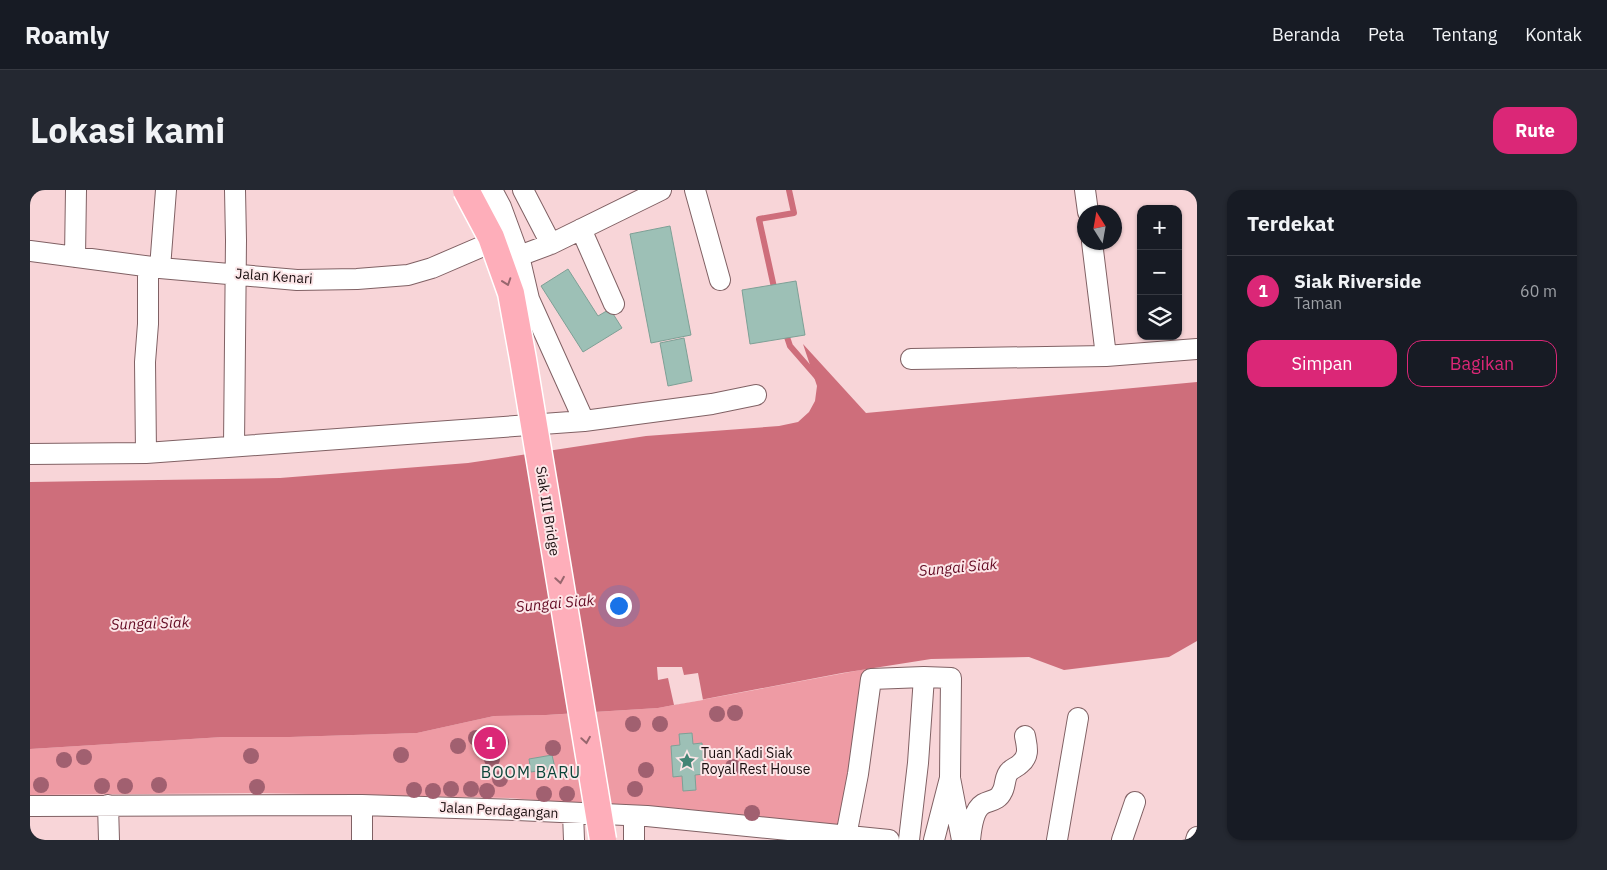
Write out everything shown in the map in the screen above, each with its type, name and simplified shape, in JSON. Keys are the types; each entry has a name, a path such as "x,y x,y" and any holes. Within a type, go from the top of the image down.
{"main road":[{"name":"Siak III Bridge","path":"466,190 491,237 511,293 603,840"}],"street":[{"path":"75,257 76,190"},
{"path":"146,453 145,362 154,268 166,190"},
{"path":"234,446 235,190"},
{"path":"492,190 501,207 520,256 529,299 584,421"},
{"path":"523,190 552,244"},
{"path":"520,256 552,244 661,190"},
{"path":"695,190 720,280"},
{"path":"1085,190 1087,205"},
{"path":"581,229 614,304"},
{"name":"Jalan Kenari","path":"30,251 154,268 297,280 357,279 408,276 432,268 511,234"},
{"path":"1093,250 1106,356"},
{"path":"911,359 1106,356 1197,348"},
{"path":"30,454 146,453 584,421 712,404 756,395"},
{"path":"909,840 918,763 924,677"},
{"path":"846,836 858,774 871,679 924,677 951,678 950,778 962,840"},
{"path":"1057,840 1078,718"},
{"path":"970,840 978,809 981,805 996,800 999,797 1009,771 1024,761 1027,752 1025,736"},
{"path":"934,840 950,778"},
{"path":"1122,840 1135,802"},
{"path":"108,805 109,840"},
{"path":"362,805 362,840"},
{"name":"Jalan Perdagangan","path":"30,806 362,805 573,813 634,816 889,840"},
{"path":"573,813 574,840"},
{"path":"634,816 634,840"}],"shaded area":[{"path":"866,669 842,825 674,808 628,808 511,798 258,793 30,795 30,749 223,737 417,733 494,716 547,715 658,708"}],"water":[{"name":"Sungai Siak","path":"803,344 866,413 1197,382 1197,641 1169,657 1064,670 1029,657 931,659 842,673 658,708 546,715 494,716 417,733 223,737 30,749 30,482 280,478 468,463 646,436 779,426 798,422 809,412 815,401 817,386"}],"pier":[{"path":"657,667 682,667 684,675 698,673 703,700 674,705 668,678 658,680"}],"building":[{"path":"670,226 691,335 651,343 630,234"},
{"path":"568,269 598,316 610,309 622,328 583,352 541,286"},
{"path":"796,281 805,335 750,344 742,290"},
{"path":"684,338 692,381 668,386 660,343"},
{"path":"692,733 693,744 702,743 704,774 695,775 696,790 683,791 682,776 673,777 671,746 680,745 679,734"},
{"path":"552,755 555,768 531,772 529,759"}],"waterway":[{"path":"775,292 759,219 794,213 789,190"},
{"path":"785,331 790,346 817,377"}],"place":[{"name":"Siak Riverside","path":"490,743"},
{"name":"Tuan Kadi Siak Royal Rest House","path":"687,761"}],"district":[{"name":"BOOM BARU","path":"531,772"}]}
